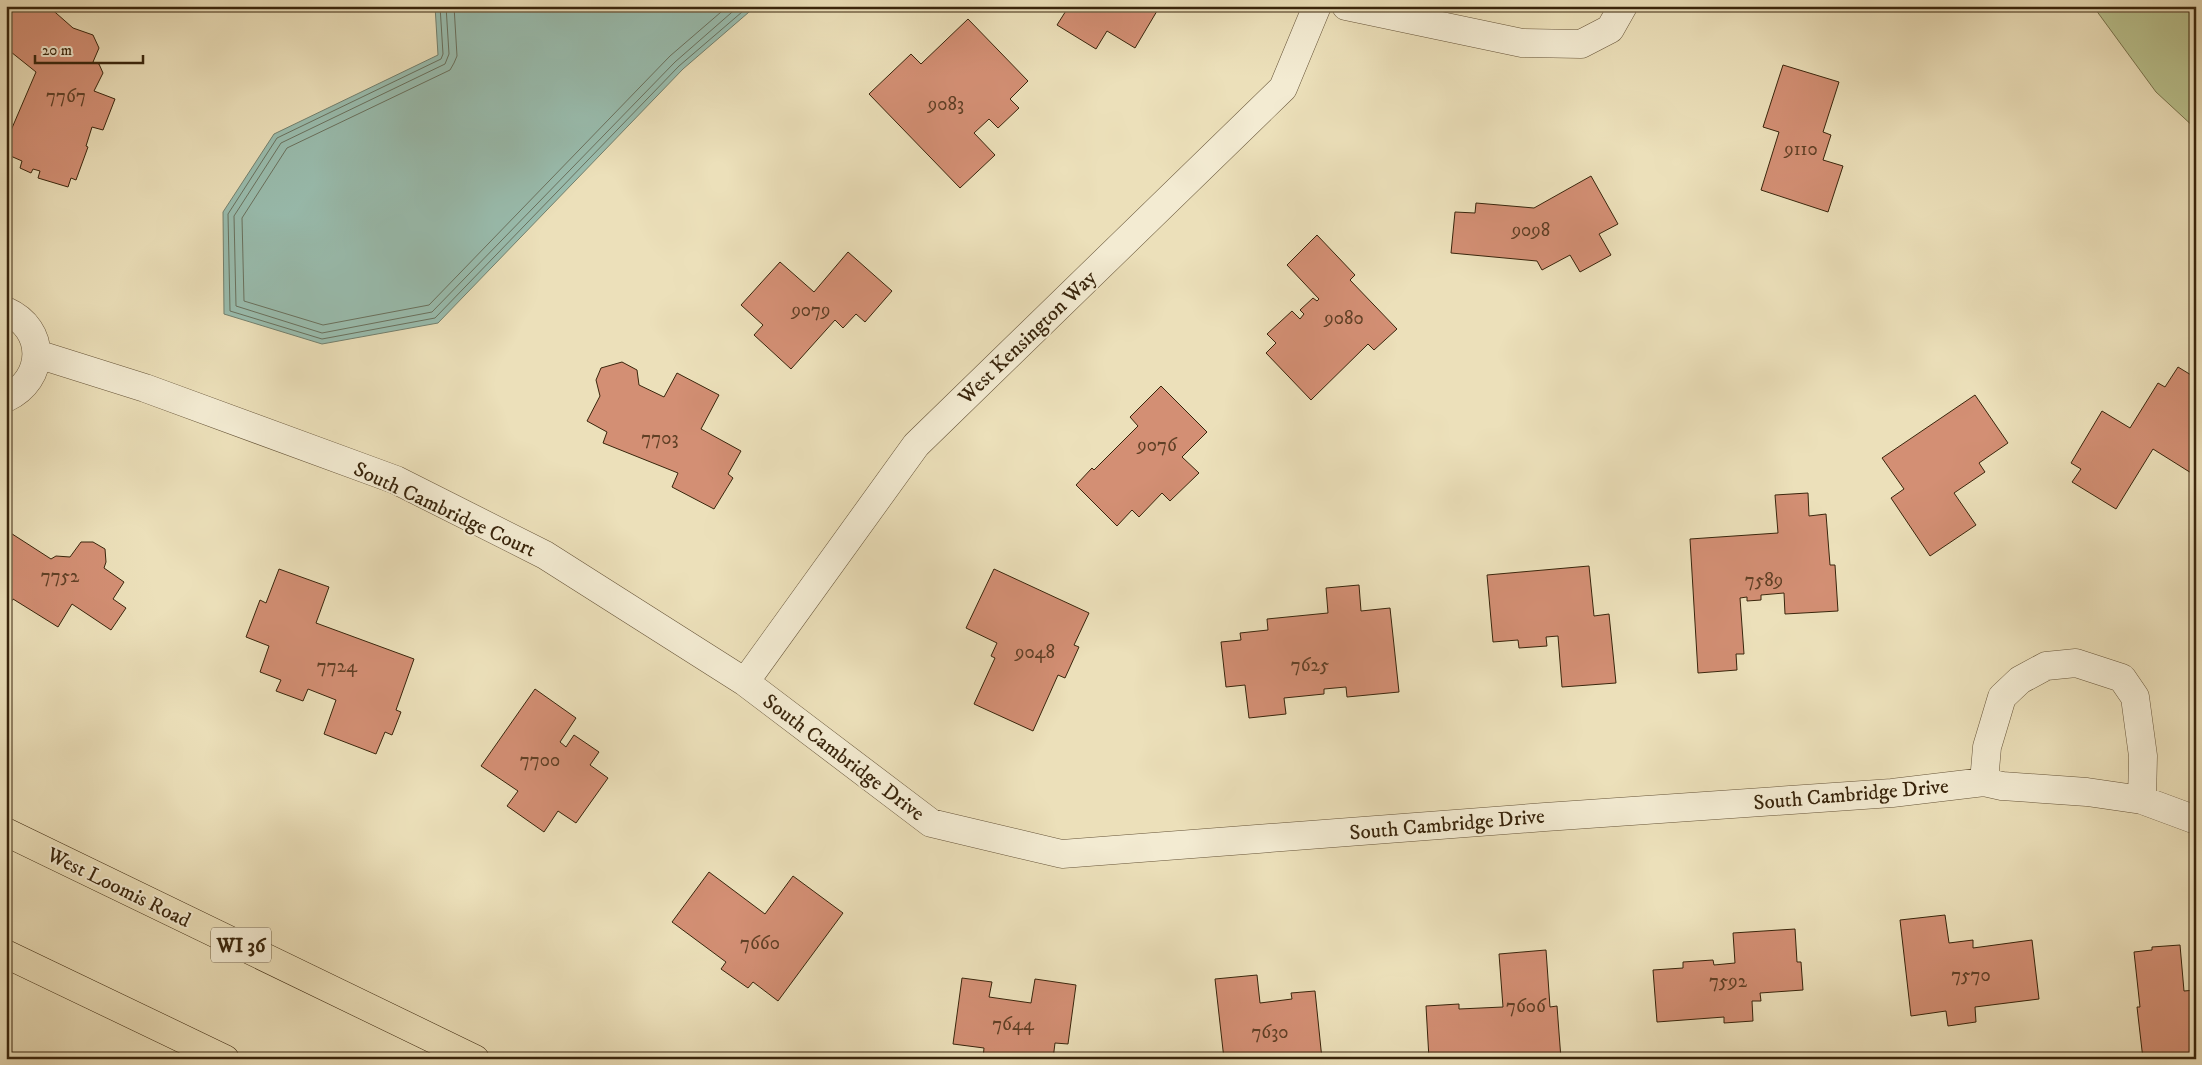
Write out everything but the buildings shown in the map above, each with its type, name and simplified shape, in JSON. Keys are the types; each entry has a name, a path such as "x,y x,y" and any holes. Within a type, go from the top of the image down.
{"main road":[{"name":"West Loomis Road","path":"6,832 475,1059"},
{"path":"6,954 225,1059"}],"street":[{"name":"West Kensington Way","path":"745,682 916,445 1283,88 1317,6"},
{"path":"1346,6 1522,43 1581,44 1610,28 1623,6"},
{"path":"6,311 16,315 27,325 34,339 37,354 34,370 28,383 16,393 6,398"},
{"name":"South Cambridge Court","path":"37,354 145,388 396,480 545,555 745,682"},
{"path":"1984,782 1987,747 2002,697 2020,680 2046,666 2076,663 2122,678 2135,697 2143,756 2142,800"},
{"name":"South Cambridge Drive","path":"745,682 931,823 1062,854 1536,817 1892,793 1984,782 2002,786 2087,792 2142,800 2196,820"}],"green space":[{"path":"2093,6 2196,6 2196,129 2156,92"}],"water":[{"path":"435,6 756,6 683,69 438,323 322,344 224,314 223,212 274,134 438,55"}]}
